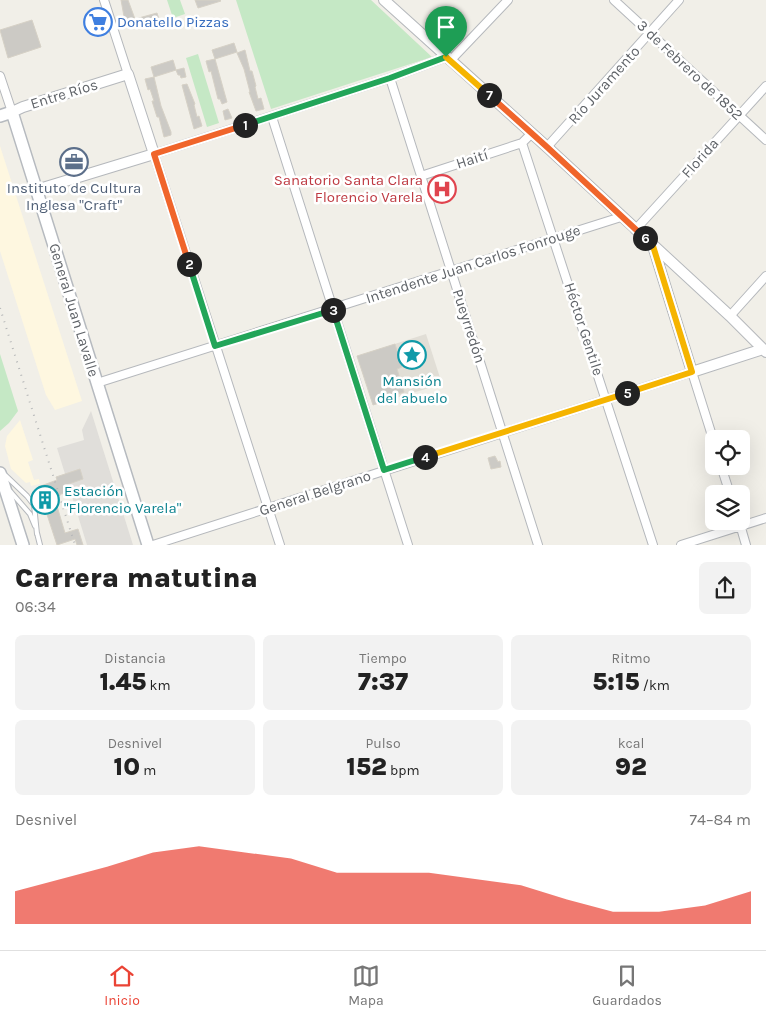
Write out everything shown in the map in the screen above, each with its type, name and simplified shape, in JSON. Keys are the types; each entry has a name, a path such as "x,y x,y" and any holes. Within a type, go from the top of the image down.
{"main road":[{"name":"Entre Ríos","path":"0,116 12,112"},
{"name":"General Juan Lavalle","path":"12,112 148,545"},
{"path":"1,476 23,545"}],"street":[{"path":"104,0 280,545"},
{"path":"384,0 532,133 730,316 764,351"},
{"path":"36,190 448,59 508,0"},
{"name":"3 de Febrero de 1852","path":"614,0 766,140"},
{"name":"Río Juramento","path":"547,147 679,0"},
{"name":"Entre Ríos","path":"12,112 128,74"},
{"name":"General Juan Lavalle","path":"0,76 12,112"},
{"name":"Pueyrredón","path":"390,78 538,545"},
{"name":"Florida","path":"635,230 766,86"},
{"path":"272,116 408,545"},
{"path":"522,143 532,133"},
{"name":"Haití","path":"421,176 522,143"},
{"name":"Héctor Gentile","path":"522,143 653,545"},
{"name":"Intendente Juan Carlos Fonrouge","path":"97,383 621,217"},
{"path":"653,246 710,430"},
{"path":"730,316 766,276"},
{"name":"General Belgrano","path":"153,545 503,432 764,351"},
{"path":"750,522 766,518"},
{"path":"681,545 722,530"},
{"path":"741,530 746,545"}],"lane":[{"path":"1,476 30,514 40,545"},
{"path":"1,476 27,496 34,505 37,534"}],"shaded area":[{"path":"0,146 82,401 55,410 46,395 0,251"},
{"path":"426,334 442,384 373,405 357,356"},
{"path":"91,411 133,545 87,545 57,448 84,440 82,430"},
{"path":"20,420 33,460 28,462 34,480 39,479 40,484 31,486 30,482 26,483 11,469 5,446 7,436"}],"green space":[{"path":"167,0 180,0 185,14 173,18"},
{"path":"236,0 371,0 432,57 271,109"},
{"path":"198,54 219,123 207,127 186,58"},
{"path":"0,354 18,411 0,431"}],"building":[{"path":"121,0 128,0 135,19 125,22"},
{"path":"195,0 220,0 221,1 198,8"},
{"path":"157,13 160,22 138,29 135,19"},
{"path":"32,20 41,47 8,58 0,30"},
{"path":"234,43 237,52 215,59 212,50"},
{"path":"245,50 258,99 261,98 264,109 256,111 249,92 244,69 237,53"},
{"path":"215,59 227,102 222,104 220,99 218,99 211,71 209,72 206,61"},
{"path":"173,60 176,70 154,77 151,67"},
{"path":"184,68 186,77 181,78 176,70"},
{"path":"154,77 161,106 171,132 171,135 164,137 159,117 157,117 152,101 154,101 145,79"},
{"path":"187,84 195,104 197,117 199,116 202,126 194,129 182,85"},
{"path":"228,109 232,118 225,120 223,111"},
{"path":"395,344 402,367 397,369 404,392 381,399 382,402 373,405 357,356"},
{"path":"495,456 498,462 500,461 501,467 491,469 488,458"},
{"path":"80,469 83,479 63,486 65,493 54,496 65,533 78,529 83,545 77,545 75,539 57,545 38,487 57,480 56,477"}],"railway":[{"path":"0,308 75,545"}],"place":[{"name":"Donatello Pizzas","path":"98,22"},
{"name":"Instituto de Cultura Inglesa \"Craft\"","path":"74,162"},
{"name":"Sanatorio Santa Clara Florencio Varela","path":"442,189"},
{"name":"Mansión del abuelo","path":"412,355"},
{"name":"Estación \"Florencio Varela\"","path":"45,500"}],"route":[{"path":"446,57 532,133 653,246 692,372 384,470 333,309 215,346 154,154 390,78 446,57"}]}
